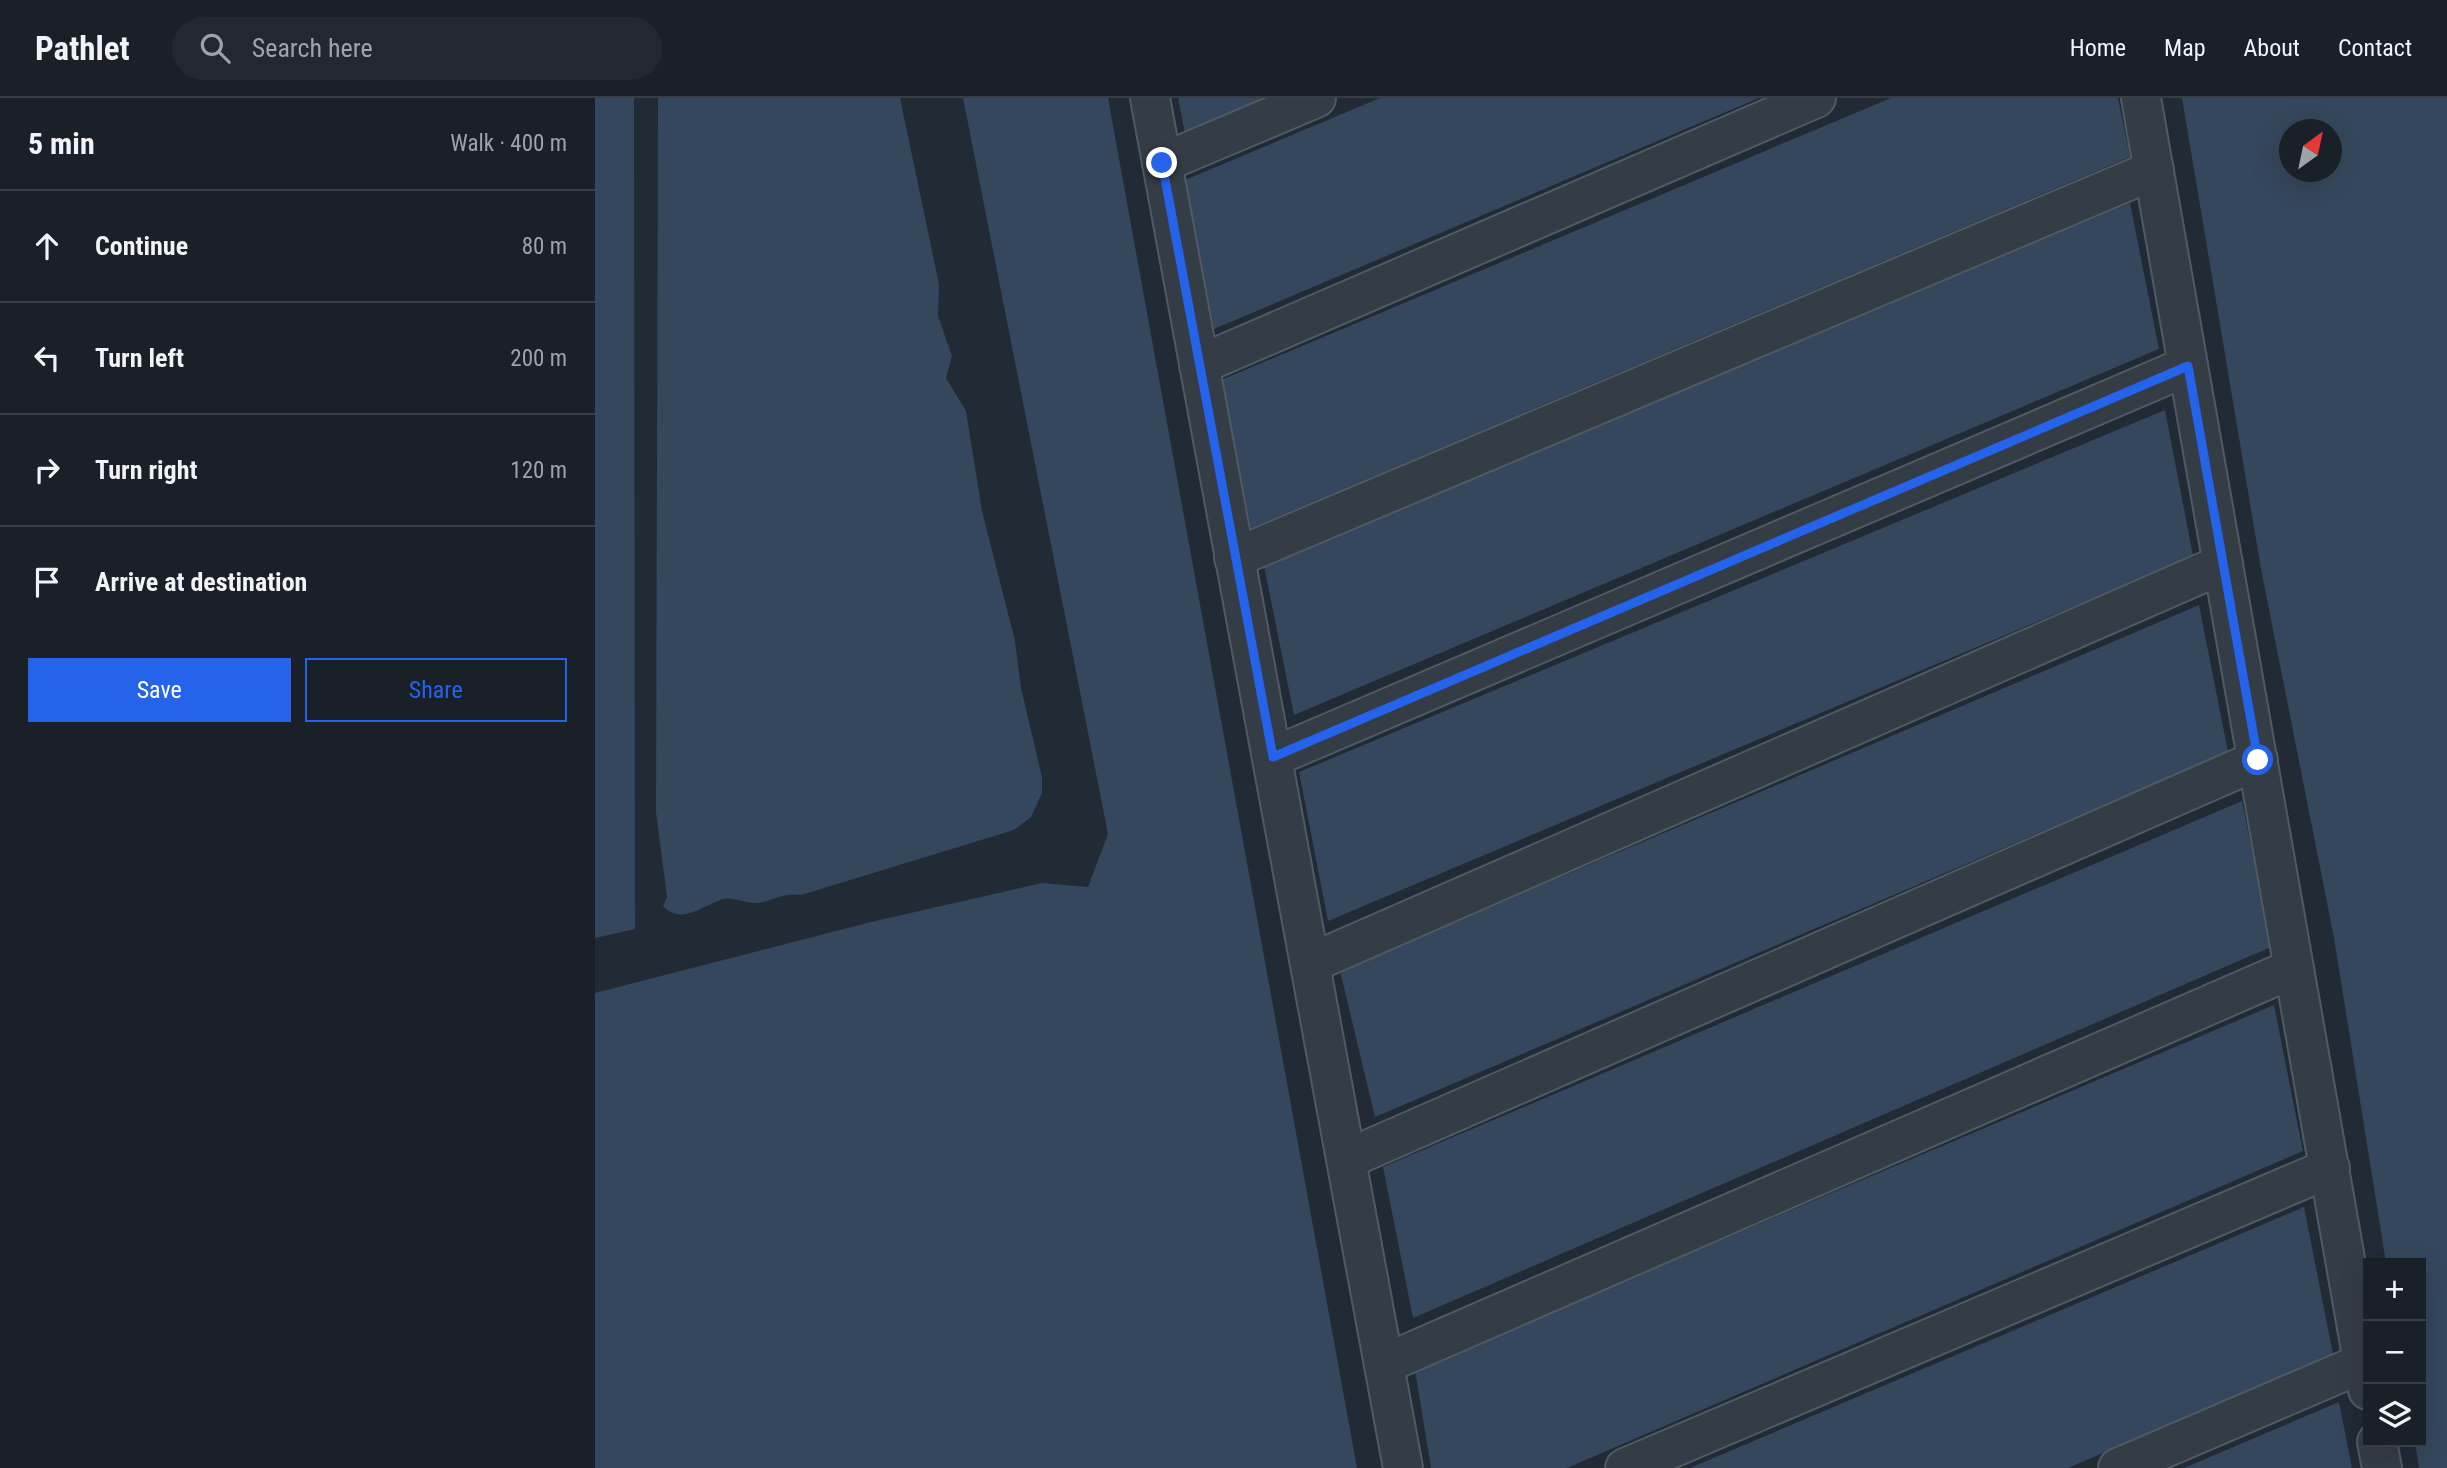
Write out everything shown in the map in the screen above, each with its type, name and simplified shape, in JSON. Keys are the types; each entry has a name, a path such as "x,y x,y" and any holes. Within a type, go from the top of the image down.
{"lane":[{"path":"1150,98 1403,1468"},
{"path":"1162,163 1317,98"},
{"path":"1199,365 1816,98"},
{"path":"2141,98 2363,1360"},
{"path":"1234,558 2154,170"},
{"path":"1273,757 2188,366"},
{"path":"1311,963 2223,564"},
{"path":"1347,1159 2258,760"},
{"path":"1384,1364 2294,968"},
{"path":"1625,1468 2330,1168"},
{"path":"2118,1468 2363,1378"},
{"path":"2378,1447 2382,1468"}],"water":[{"path":"595,98 634,98 635,929 595,938"},
{"path":"658,98 900,98 939,284 938,316 952,356 946,378 966,411 982,511 1015,641 1021,688 1042,777 1042,793 1031,817 1014,830 801,895 783,896 758,903 724,899 685,914 670,912 663,906 667,897 656,812"},
{"path":"963,98 1108,98 1357,1468 595,1468 595,993 871,922 1042,883 1088,887 1108,834"},
{"path":"1178,98 1267,98 1185,133"},
{"path":"1380,98 1759,98 1214,329 1185,180"},
{"path":"1891,98 2118,98 2130,157 1251,528 1221,380"},
{"path":"2182,98 2447,98 2447,1468 2419,1468 2416,1447 2426,1447 2426,1258 2385,1258 2334,938 2261,569"},
{"path":"2130,203 2159,349 1294,715 1264,566"},
{"path":"2165,410 2193,556 1328,921 1299,772"},
{"path":"2199,605 2228,752 1375,1117 1340,971"},
{"path":"2242,801 2271,947 1413,1318 1383,1167"},
{"path":"2274,1005 2303,1151 1567,1468 1431,1468 1415,1370"},
{"path":"2304,1207 2333,1354 2068,1468 1690,1468"},
{"path":"2339,1402 2352,1468 2184,1468"}],"route":[{"path":"1162,163 1273,757 2188,366 2258,760"}]}
